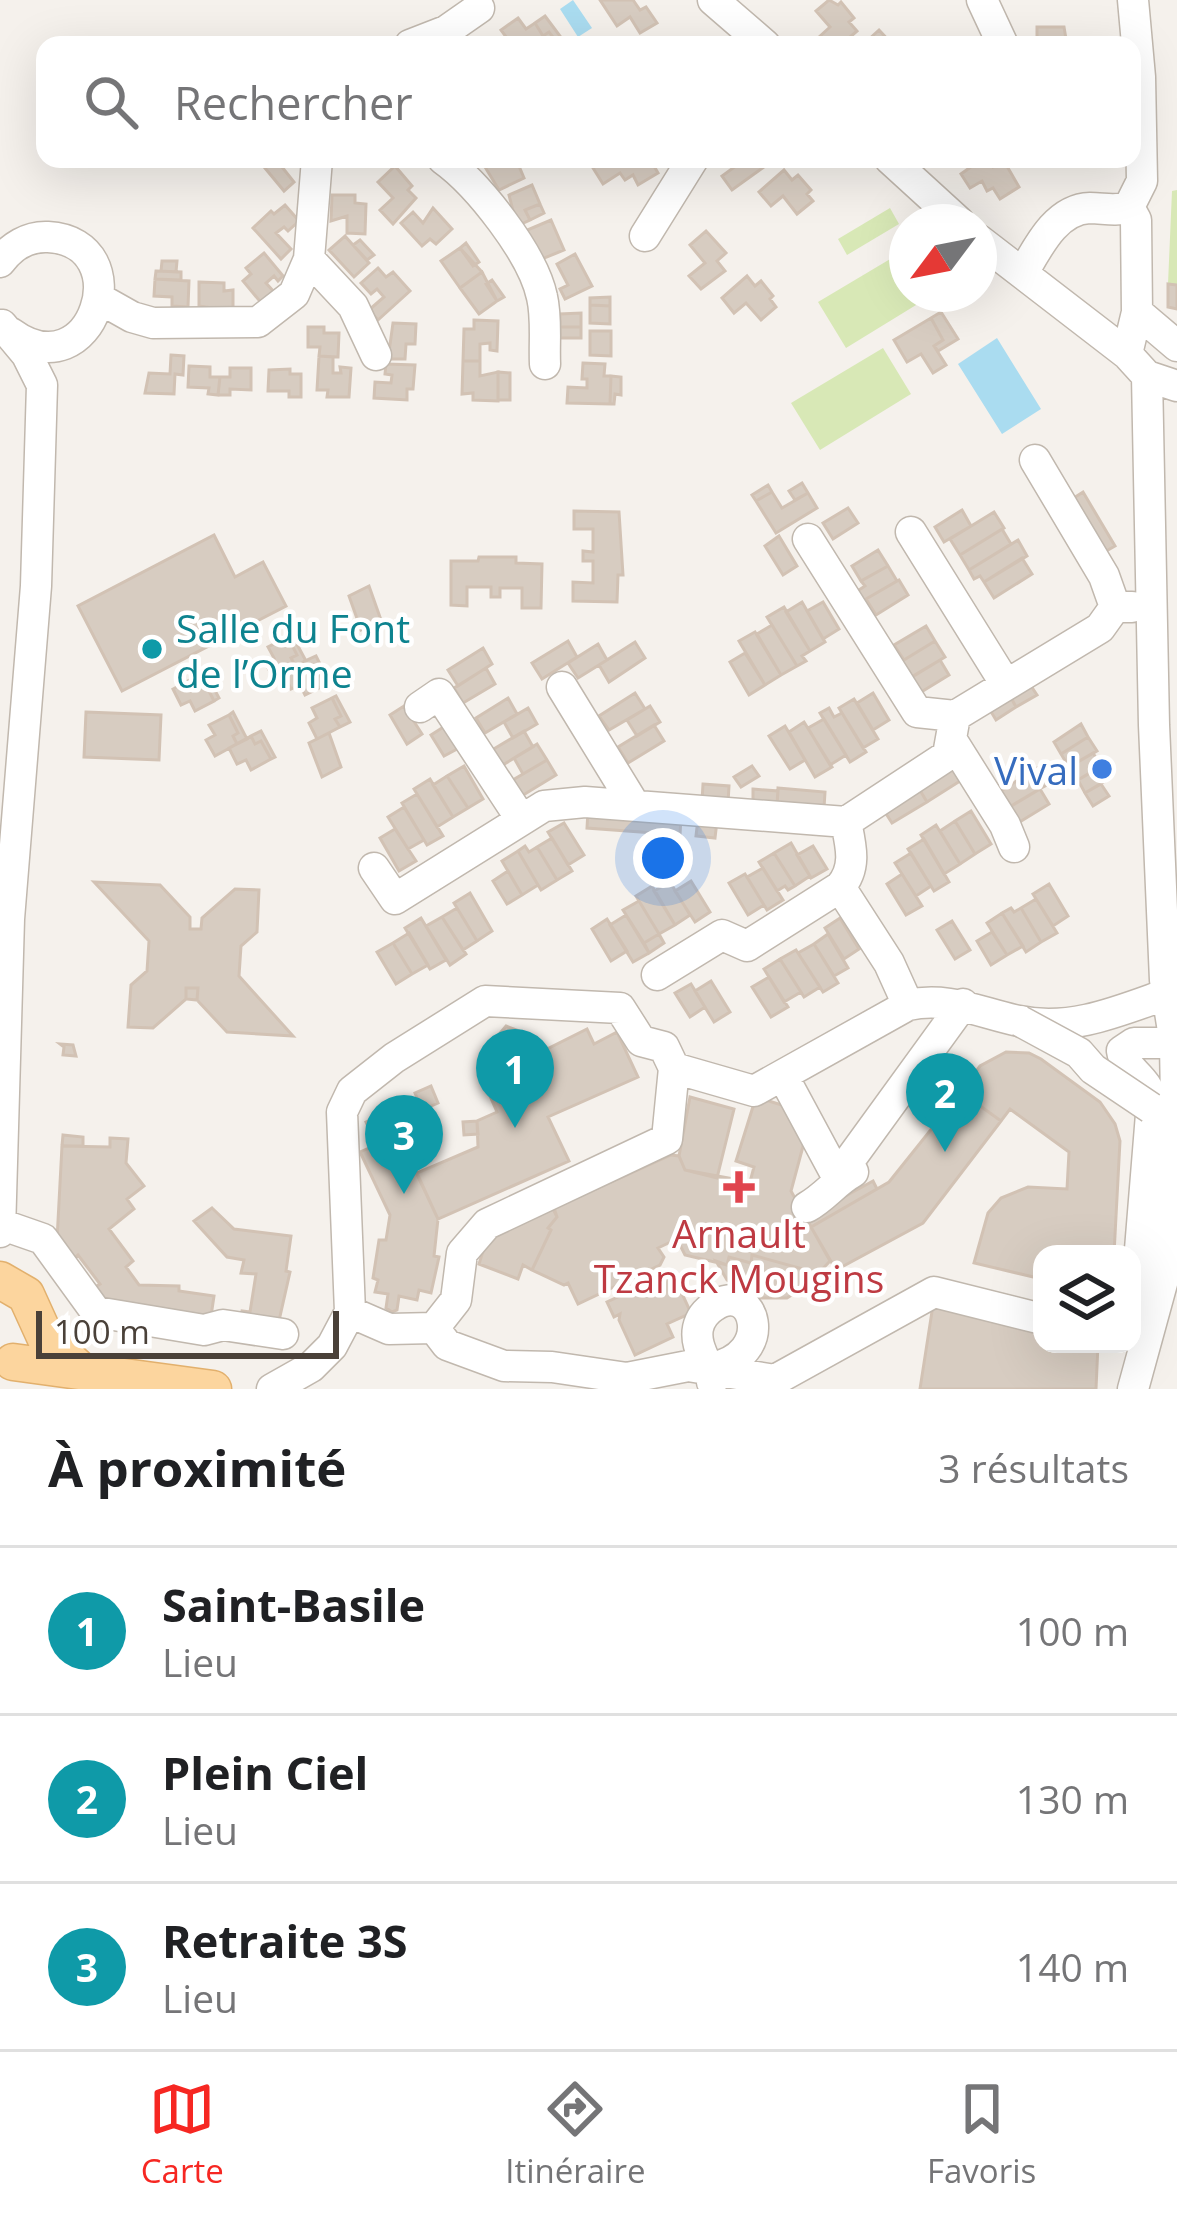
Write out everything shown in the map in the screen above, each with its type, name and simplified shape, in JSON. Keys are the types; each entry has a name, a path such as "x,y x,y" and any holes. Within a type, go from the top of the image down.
{"main road":[{"path":"0,1280 26,1295 56,1351 80,1369"},
{"path":"6,1364 31,1343 35,1316"},
{"path":"6,1364 80,1369 213,1389"}],"street":[{"path":"713,0 755,36"},
{"path":"982,0 999,36"},
{"path":"1133,0 1136,36"},
{"path":"433,36 480,3"},
{"path":"1022,273 1065,215 1086,208 1129,208 1142,181 1141,129"},
{"path":"100,299 153,323 258,322 294,294 309,260 316,168"},
{"path":"454,168 533,268 543,299 544,364"},
{"path":"645,236 687,168"},
{"path":"900,168 939,204"},
{"path":"1129,208 1136,220 1137,365 1150,608 1165,683 1167,994 1176,1043 1141,1258"},
{"path":"0,262 17,244 51,237 68,242 93,265 100,299 91,323 60,356 42,385"},
{"path":"997,253 1137,365 1177,386"},
{"path":"309,260 353,306 376,355"},
{"path":"1137,312 1177,346"},
{"path":"1,323 15,337 49,346 82,333"},
{"path":"1,323 27,355 42,385 36,586 5,918 0,1226 43,1239 95,1312 205,1330 223,1325 283,1334"},
{"path":"1035,460 1104,576 1115,607"},
{"path":"911,532 1005,683"},
{"path":"808,538 917,712 953,727 1014,847"},
{"path":"1115,607 1150,608"},
{"path":"374,868 395,898 544,806 635,806 846,822 948,755 953,727 1005,683 1100,628 1115,607"},
{"path":"562,687 635,806"},
{"path":"420,707 439,694 521,819"},
{"path":"657,975 722,934 746,946 840,887 848,878 853,854 846,822"},
{"path":"840,887 889,963 908,1005"},
{"path":"1020,1021 1092,1020 1167,994"},
{"path":"272,1389 311,1367 332,1346 350,1312 342,1112 352,1090 485,1000 620,1008 641,1041 664,1047 674,1068 667,1139 487,1225 462,1253 456,1300 434,1328"},
{"path":"674,1068 754,1091 908,1005 926,1001 963,1004 1020,1021 1079,1052 1093,1069 1168,1111"},
{"path":"807,1207 825,1198 852,1168 963,1004"},
{"path":"1092,1020 1106,1064 1131,1101 1131,1181"},
{"path":"1137,1383 1164,1276 1168,1111 1125,1062 1122,1052 1134,1043 1176,1043"},
{"path":"783,1076 852,1168"},
{"path":"718,1382 775,1380 934,1292 1033,1317"},
{"path":"350,1312 389,1329 434,1328"},
{"path":"434,1328 447,1346 504,1366 552,1367 627,1378 688,1366 718,1382 748,1389"},
{"path":"797,1389 830,1367 837,1346"}],"green space":[{"path":"1177,190 1177,285 1168,284 1172,191"},
{"path":"889,209 889,230 847,255 838,239"},
{"path":"889,260 889,312 905,312 846,348 818,302"},
{"path":"883,348 911,394 820,450 791,403"}],"water":[{"path":"573,0 592,28 577,36 560,9"},
{"path":"997,338 1041,409 1002,434 958,364"}],"building":[{"path":"600,0 633,0 640,10 646,7 657,23 640,33 630,17 617,26"},
{"path":"829,0 841,2 854,18 849,22 857,31 851,36 820,36 830,27 816,11"},
{"path":"545,16 560,36 549,32 543,36 535,23"},
{"path":"518,18 526,29 535,23 543,36 505,36 501,30"},
{"path":"1037,27 1064,27 1066,36 1037,36"},
{"path":"265,168 283,168 294,182 284,191"},
{"path":"397,168 412,186 408,190 416,198 393,224 380,210 393,198 378,182"},
{"path":"486,168 520,168 524,178 499,190"},
{"path":"593,168 655,168 658,173 638,185 633,175 625,180 620,173 603,184"},
{"path":"733,168 762,168 732,190 722,176"},
{"path":"969,168 1008,168 1019,187 1000,199 982,181 970,188 961,174"},
{"path":"784,170 792,180 798,175 811,190 807,194 813,201 797,214 783,196 771,206 759,192"},
{"path":"532,185 540,204 525,210 530,220 517,226 509,195"},
{"path":"332,195 355,195 355,203 366,204 365,234 347,233 347,216 331,221"},
{"path":"540,204 544,213 530,220 525,210"},
{"path":"285,205 299,221 288,231 284,227 276,233 291,249 281,259 253,228"},
{"path":"433,208 452,229 436,244 430,239 422,246 401,223 413,212 423,223"},
{"path":"551,220 564,250 542,259 525,231"},
{"path":"706,231 726,253 717,261 725,271 701,289 689,276 705,263 690,245"},
{"path":"345,236 369,263 354,277 329,250"},
{"path":"360,240 374,255 367,260 353,245"},
{"path":"466,243 479,262 473,266 460,248"},
{"path":"460,248 482,272 460,288 441,261"},
{"path":"264,253 283,276 266,283 276,294 263,305 243,281 251,274 246,268"},
{"path":"575,254 592,286 565,299 560,289 568,285 557,264"},
{"path":"162,261 177,261 176,272 161,271"},
{"path":"378,268 386,277 393,272 410,291 378,320 369,310 384,297 377,289 371,294 361,283"},
{"path":"156,271 181,272 181,280 155,279"},
{"path":"482,272 497,301 479,314 460,288"},
{"path":"747,276 755,286 761,281 773,296 770,299 776,307 761,320 746,303 734,313 722,298"},
{"path":"155,279 189,281 188,307 172,306 172,297 154,296"},
{"path":"492,280 504,297 497,301 486,284"},
{"path":"199,282 224,283 224,291 233,290 233,311 199,306"},
{"path":"1168,284 1177,285 1177,309 1168,307"},
{"path":"610,297 610,306 590,305 590,298"},
{"path":"590,305 610,306 610,324 590,323"},
{"path":"941,312 958,339 938,351 934,346 943,340 931,318"},
{"path":"581,313 581,327 560,327 560,314"},
{"path":"931,318 943,340 934,346 946,365 933,373 921,354 907,362 894,340"},
{"path":"474,320 498,321 497,351 490,350 490,343 480,344 480,361 463,361 464,329 474,329"},
{"path":"393,323 416,324 415,344 406,344 405,359 388,359"},
{"path":"308,327 339,333 338,357 319,356 320,347 308,347"},
{"path":"560,327 581,327 581,338 560,338"},
{"path":"590,331 611,331 611,356 590,355"},
{"path":"171,355 184,356 183,375 175,374 174,394 145,393 149,373 170,374"},
{"path":"319,356 333,357 333,373 341,373 340,367 351,368 349,397 327,397 328,390 317,390"},
{"path":"463,361 480,361 480,376 498,372 498,401 473,400 473,393 462,394"},
{"path":"583,363 605,364 604,376 611,376 610,404 567,403 568,387 587,388"},
{"path":"386,364 415,365 407,400 374,398 375,382 391,383"},
{"path":"189,366 210,367 210,377 220,377 218,395 208,394 209,388 188,387"},
{"path":"230,368 251,368 251,390 230,389 230,395 218,395 220,377 230,377"},
{"path":"290,369 290,374 301,374 301,397 289,397 289,391 268,391 269,370"},
{"path":"498,372 510,373 510,400 498,400"},
{"path":"611,376 621,377 621,395 615,394 614,404 610,404"},
{"path":"802,483 808,493 795,500 789,491"},
{"path":"768,485 772,492 756,501 752,495"},
{"path":"772,492 782,508 808,493 817,508 776,533 756,501"},
{"path":"1083,492 1115,546 1101,554 1069,501"},
{"path":"848,508 858,523 833,539 823,523"},
{"path":"962,510 971,526 944,542 935,527"},
{"path":"574,511 619,512 623,575 618,575 617,602 573,601 573,582 593,583 593,561 583,561 583,551 593,552 593,529 574,529"},
{"path":"994,512 1004,528 960,555 950,539"},
{"path":"1002,529 1011,544 969,570 960,555"},
{"name":"Salle du Font de l’Orme","path":"214,535 235,577 263,562 286,606 122,691 78,606"},
{"path":"779,536 797,566 783,575 765,546"},
{"path":"1018,540 1027,556 984,582 980,576 974,579 969,570"},
{"path":"878,550 888,566 861,581 852,566"},
{"path":"479,557 516,557 516,563 542,564 541,608 522,608 522,588 500,588 500,597 491,597 491,587 467,587 467,606 451,605 451,561 478,561"},
{"path":"1022,558 1032,574 994,598 984,582"},
{"path":"888,566 897,581 861,602 856,592 865,586 861,581"},
{"path":"899,580 908,595 876,615 866,599"},
{"path":"369,586 381,620 361,630 349,596"},
{"path":"802,602 825,642 810,651 786,612"},
{"path":"823,602 839,629 823,639 807,611"},
{"path":"784,607 810,651 797,666 767,617"},
{"path":"772,625 797,666 781,675 757,634"},
{"path":"926,626 935,641 904,660 894,645"},
{"path":"755,632 781,675 765,685 739,641"},
{"path":"292,635 306,661 296,667 291,658 297,655 288,637"},
{"path":"288,637 297,655 291,658 296,667 273,678 265,662 274,658 268,647"},
{"path":"568,641 577,657 542,679 532,663"},
{"path":"935,641 945,657 912,677 909,671 905,673 899,663"},
{"path":"635,642 645,658 609,682 599,665"},
{"path":"598,644 607,660 578,678 568,663"},
{"path":"483,648 492,664 458,686 448,670"},
{"path":"745,653 765,685 749,695 730,662"},
{"path":"316,656 329,682 325,685 316,667 310,670 305,661"},
{"path":"940,660 949,675 918,694 908,679"},
{"path":"305,661 310,670 316,667 325,685 305,695 300,685 291,689 283,673"},
{"path":"486,668 495,684 463,703 454,688"},
{"path":"205,672 219,698 214,701 205,683 200,686 195,677"},
{"path":"195,677 200,686 205,683 214,701 195,711 190,701 181,705 173,689"},
{"path":"1027,680 1037,695 1016,707 1008,692"},
{"path":"1008,692 1016,707 996,720 987,705"},
{"path":"635,693 645,709 609,730 599,716"},
{"path":"873,693 889,720 873,730 857,703"},
{"path":"336,696 350,722 340,727 335,719 341,716 332,698"},
{"path":"332,698 341,716 335,719 340,727 317,739 309,723 317,718 312,708"},
{"path":"508,698 517,714 485,733 476,718"},
{"path":"854,699 878,739 863,748 839,708"},
{"path":"404,706 422,734 407,744 390,715"},
{"path":"650,706 660,722 637,736 627,720"},
{"path":"528,708 537,724 513,738 504,722"},
{"path":"829,708 834,717 842,713 866,752 850,762 820,713"},
{"path":"86,712 161,715 159,760 84,757"},
{"path":"233,712 247,739 237,744 233,736 238,733 229,715"},
{"path":"229,715 238,733 233,736 237,744 215,756 206,740 215,735 209,725"},
{"path":"824,719 846,755 830,765 808,728"},
{"path":"804,722 832,767 815,777 789,732"},
{"path":"1081,724 1088,737 1061,754 1054,742"},
{"path":"654,725 664,741 628,763 618,747"},
{"path":"445,726 459,748 444,756 431,735"},
{"path":"785,726 805,760 790,769 769,736"},
{"path":"261,731 275,757 271,759 261,741 255,744 251,736"},
{"path":"524,731 533,747 501,766 492,750"},
{"path":"329,733 341,767 322,777 309,743"},
{"path":"251,736 255,744 261,741 271,759 251,770 246,760 237,764 229,748"},
{"path":"1088,737 1097,751 1069,767 1061,754"},
{"path":"537,744 547,760 523,774 514,758"},
{"path":"1093,753 1101,766 1078,780 1069,767"},
{"path":"547,760 556,775 520,797 511,781"},
{"path":"464,766 483,799 468,808 447,776"},
{"path":"752,766 759,776 741,787 734,777"},
{"path":"952,767 960,781 927,802 918,787"},
{"path":"1039,767 1049,784 1043,787 1032,771"},
{"path":"1097,769 1105,781 1085,793 1078,780"},
{"path":"1032,771 1043,787 1011,806 1001,791"},
{"path":"447,776 468,808 453,817 433,785"},
{"path":"430,779 453,817 437,827 414,789"},
{"path":"703,784 729,786 728,803 702,801"},
{"path":"1101,784 1109,796 1093,806 1085,793"},
{"path":"918,787 927,802 892,823 883,809"},
{"path":"778,788 825,792 824,808 777,805"},
{"path":"753,789 778,791 777,806 753,805"},
{"path":"1040,789 1049,804 1018,823 1008,808"},
{"path":"417,794 443,836 427,845 402,803"},
{"path":"404,807 424,840 408,849 388,817"},
{"path":"588,811 681,817 680,835 587,828"},
{"path":"971,811 991,844 975,854 955,821"},
{"path":"698,819 717,821 715,838 696,836"},
{"path":"955,821 975,854 960,864 940,831"},
{"path":"564,823 584,855 568,865 548,832"},
{"path":"936,825 960,864 944,874 921,835"},
{"path":"395,829 416,861 399,871 380,838"},
{"path":"552,838 572,871 557,880 537,847"},
{"path":"924,839 949,882 934,891 908,849"},
{"path":"791,843 810,876 795,886 774,853"},
{"path":"525,846 529,852 537,847 557,880 541,890 518,851"},
{"path":"813,846 827,869 811,878 797,855"},
{"path":"518,851 538,885 522,895 502,861"},
{"path":"774,853 795,886 788,890 785,886 777,891 759,862"},
{"path":"911,853 931,886 916,896 895,863"},
{"path":"763,868 783,900 767,910 747,877"},
{"path":"508,871 522,895 507,904 493,881"},
{"path":"745,874 764,905 748,915 729,883"},
{"path":"902,874 922,906 906,915 887,884"},
{"path":"691,881 710,912 695,922 675,891"},
{"path":"94,882 160,885 190,917 190,929 201,929 202,918 235,889 259,890 257,932 241,946 239,976 293,1036 227,1032 197,1000 198,988 186,988 186,999 153,1028 128,1027 131,985 147,971 149,941"},
{"path":"670,882 690,915 675,925 654,891"},
{"path":"1049,884 1068,916 1053,926 1033,894"},
{"path":"652,886 675,925 659,934 636,896"},
{"path":"470,893 492,931 477,941 454,903"},
{"path":"1036,899 1057,933 1041,942 1021,908"},
{"path":"639,901 659,934 644,943 623,910"},
{"path":"457,908 477,941 463,950 442,917"},
{"path":"1011,908 1014,912 1021,908 1041,942 1026,952 1002,913"},
{"path":"1002,913 1023,946 1007,955 987,923"},
{"path":"626,915 649,953 633,962 610,925"},
{"path":"442,917 466,954 450,965 426,926"},
{"path":"421,918 446,960 430,969 405,928"},
{"path":"840,918 859,949 844,959 825,928"},
{"path":"607,919 627,951 611,961 592,929"},
{"path":"952,921 970,950 955,959 937,930"},
{"path":"992,932 1007,955 991,965 977,941"},
{"path":"409,933 428,965 412,974 393,943"},
{"path":"659,934 664,943 649,953 644,943"},
{"path":"828,934 848,968 834,976 814,944"},
{"path":"393,943 412,974 396,984 377,952"},
{"path":"814,944 838,983 823,992 798,953"},
{"path":"796,950 820,987 804,997 780,959"},
{"path":"780,959 801,992 784,1002 764,969"},
{"path":"769,977 788,1007 771,1017 752,987"},
{"path":"711,981 730,1012 714,1022 695,991"},
{"path":"691,984 705,1007 690,1017 675,993"},
{"path":"186,988 198,988 197,1000 186,999"},
{"path":"506,1026 519,1031 528,1052 540,1046 543,1051 587,1029 594,1044 617,1032 638,1077 548,1117 569,1161 438,1219 417,1173 478,1147 477,1121 497,1112 490,1096 500,1091 493,1068 502,1064 495,1039"},
{"path":"60,1044 73,1045 76,1056 63,1055"},
{"path":"1006,1052 1029,1053 1100,1102 1120,1141 1114,1245 1033,1245 1033,1277 974,1263 988,1213 1001,1198 1028,1187 1067,1189 1069,1152 1010,1109 1001,1121 961,1092 980,1066"},
{"path":"431,1086 438,1103 422,1110 415,1093"},
{"path":"961,1092 1001,1121 923,1223 836,1270 811,1227 889,1182"},
{"path":"690,1097 734,1109 717,1178 685,1170 679,1156"},
{"path":"756,1097 785,1106 805,1139 791,1191 830,1261 815,1277 810,1271 752,1255 751,1263 729,1257 727,1265 685,1255 677,1239 658,1248 664,1257 660,1265 578,1304 568,1283 532,1270 557,1217 554,1208 671,1155 679,1156 685,1170 750,1182 754,1167 736,1161"},
{"path":"394,1110 411,1149 406,1151 438,1219 434,1256 439,1257 431,1293 419,1290 417,1300 399,1296 397,1310 392,1312 386,1308 388,1294 375,1292 378,1280 373,1278 379,1240 386,1240 390,1215 360,1152 376,1145 366,1122"},
{"path":"477,1121 478,1134 464,1135 463,1122"},
{"path":"63,1135 83,1137 83,1146 62,1146"},
{"path":"110,1138 128,1139 126,1163 144,1186 127,1199 134,1209 109,1229 133,1261 126,1267 139,1285 179,1286 179,1291 214,1296 210,1323 109,1306 92,1289 100,1284 78,1255 69,1263 57,1240 62,1146 110,1147"},
{"path":"873,1181 877,1189 811,1227 807,1217"},
{"path":"550,1202 557,1217 532,1270 523,1265 518,1279 479,1264 488,1235"},
{"path":"212,1208 234,1229 291,1236 286,1271 290,1272 278,1325 240,1320 242,1311 250,1312 256,1274 241,1273 244,1260 227,1257 194,1221"},
{"path":"752,1255 810,1271 814,1281 787,1298 755,1298 727,1280 716,1261 727,1265 729,1257 751,1263"},
{"path":"672,1272 691,1313 667,1324 673,1337 635,1355 620,1314 614,1317 607,1302"},
{"path":"933,1305 1033,1325 1033,1353 1098,1353 1096,1389 920,1389"}],"place":[{"name":"Salle du Font de l’Orme","path":"152,649"},
{"name":"Vival","path":"1102,769"},
{"name":"Saint-Basile","path":"515,1128"},
{"name":"Plein Ciel","path":"945,1152"},
{"name":"Arnault Tzanck Mougins","path":"739,1187"},
{"name":"Retraite 3S","path":"404,1194"}]}
